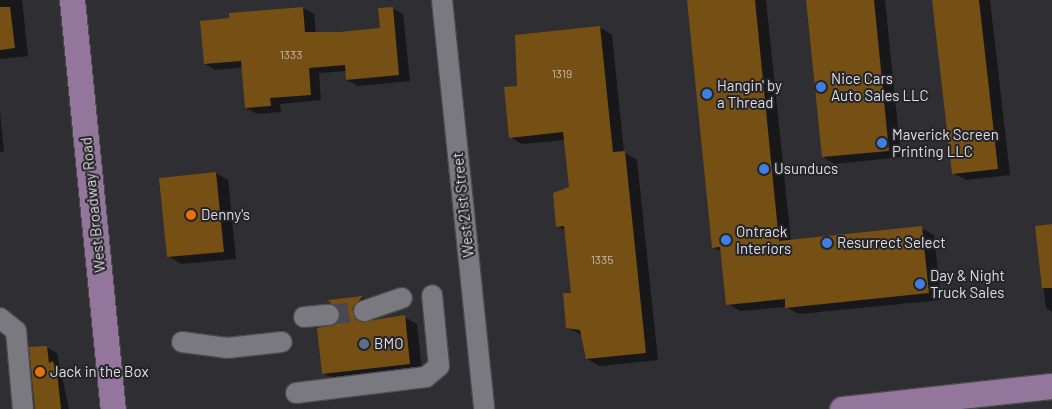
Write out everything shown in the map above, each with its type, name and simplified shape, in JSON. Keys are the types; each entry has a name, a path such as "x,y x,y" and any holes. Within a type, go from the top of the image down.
{"main road":[{"name":"West Broadway Road","path":"72,0 113,409"},
{"path":"842,409 1052,386"}],"street":[{"name":"West 21st Street","path":"442,0 484,409"},
{"path":"296,393 426,377 439,366 432,296"},
{"path":"364,311 402,298"},
{"path":"304,318 329,315"},
{"path":"0,318 16,331 23,409"},
{"path":"182,342 227,348 282,342"}],"building":[{"path":"687,0 755,0 779,241 922,226 929,293 785,308 785,299 726,305 720,247 712,248"},
{"path":"806,0 874,0 889,151 822,157"},
{"path":"932,0 979,0 998,169 952,174"},
{"path":"0,7 10,7 15,48 0,50"},
{"path":"303,7 305,32 339,32 380,28 378,8 393,7 399,75 346,80 345,65 309,68 311,95 270,98 271,106 245,108 241,61 204,64 200,21 229,18 229,13"},
{"path":"600,26 613,152 625,151 646,353 586,359 580,330 566,328 563,293 571,293 564,226 556,227 553,193 569,187 563,132 509,138 504,87 517,86 515,35"},
{"name":"Denny's","path":"216,172 224,252 167,257 159,178"},
{"path":"1052,224 1052,288 1042,288 1035,226"},
{"name":"BMO","path":"363,296 352,309 361,322 405,315 410,364 322,374 317,328 335,325 341,315 328,300"},
{"name":"Jack in the Box","path":"47,346 49,363 53,361 58,381 61,409 35,409 29,347"}],"tunnel":[{"path":"329,315 364,311"}],"place":[{"name":"Nice Cars Auto Sales LLC","path":"821,87"},
{"name":"Hangin' by a Thread","path":"707,94"},
{"name":"Maverick Screen Printing LLC","path":"882,143"},
{"name":"Usunducs","path":"764,169"},
{"name":"Denny's","path":"191,215"},
{"name":"Ontrack Interiors","path":"726,240"},
{"name":"Resurrect Select","path":"827,243"},
{"name":"Day & Night Truck Sales","path":"920,284"},
{"name":"BMO","path":"364,344"},
{"name":"Jack in the Box","path":"40,372"}]}
